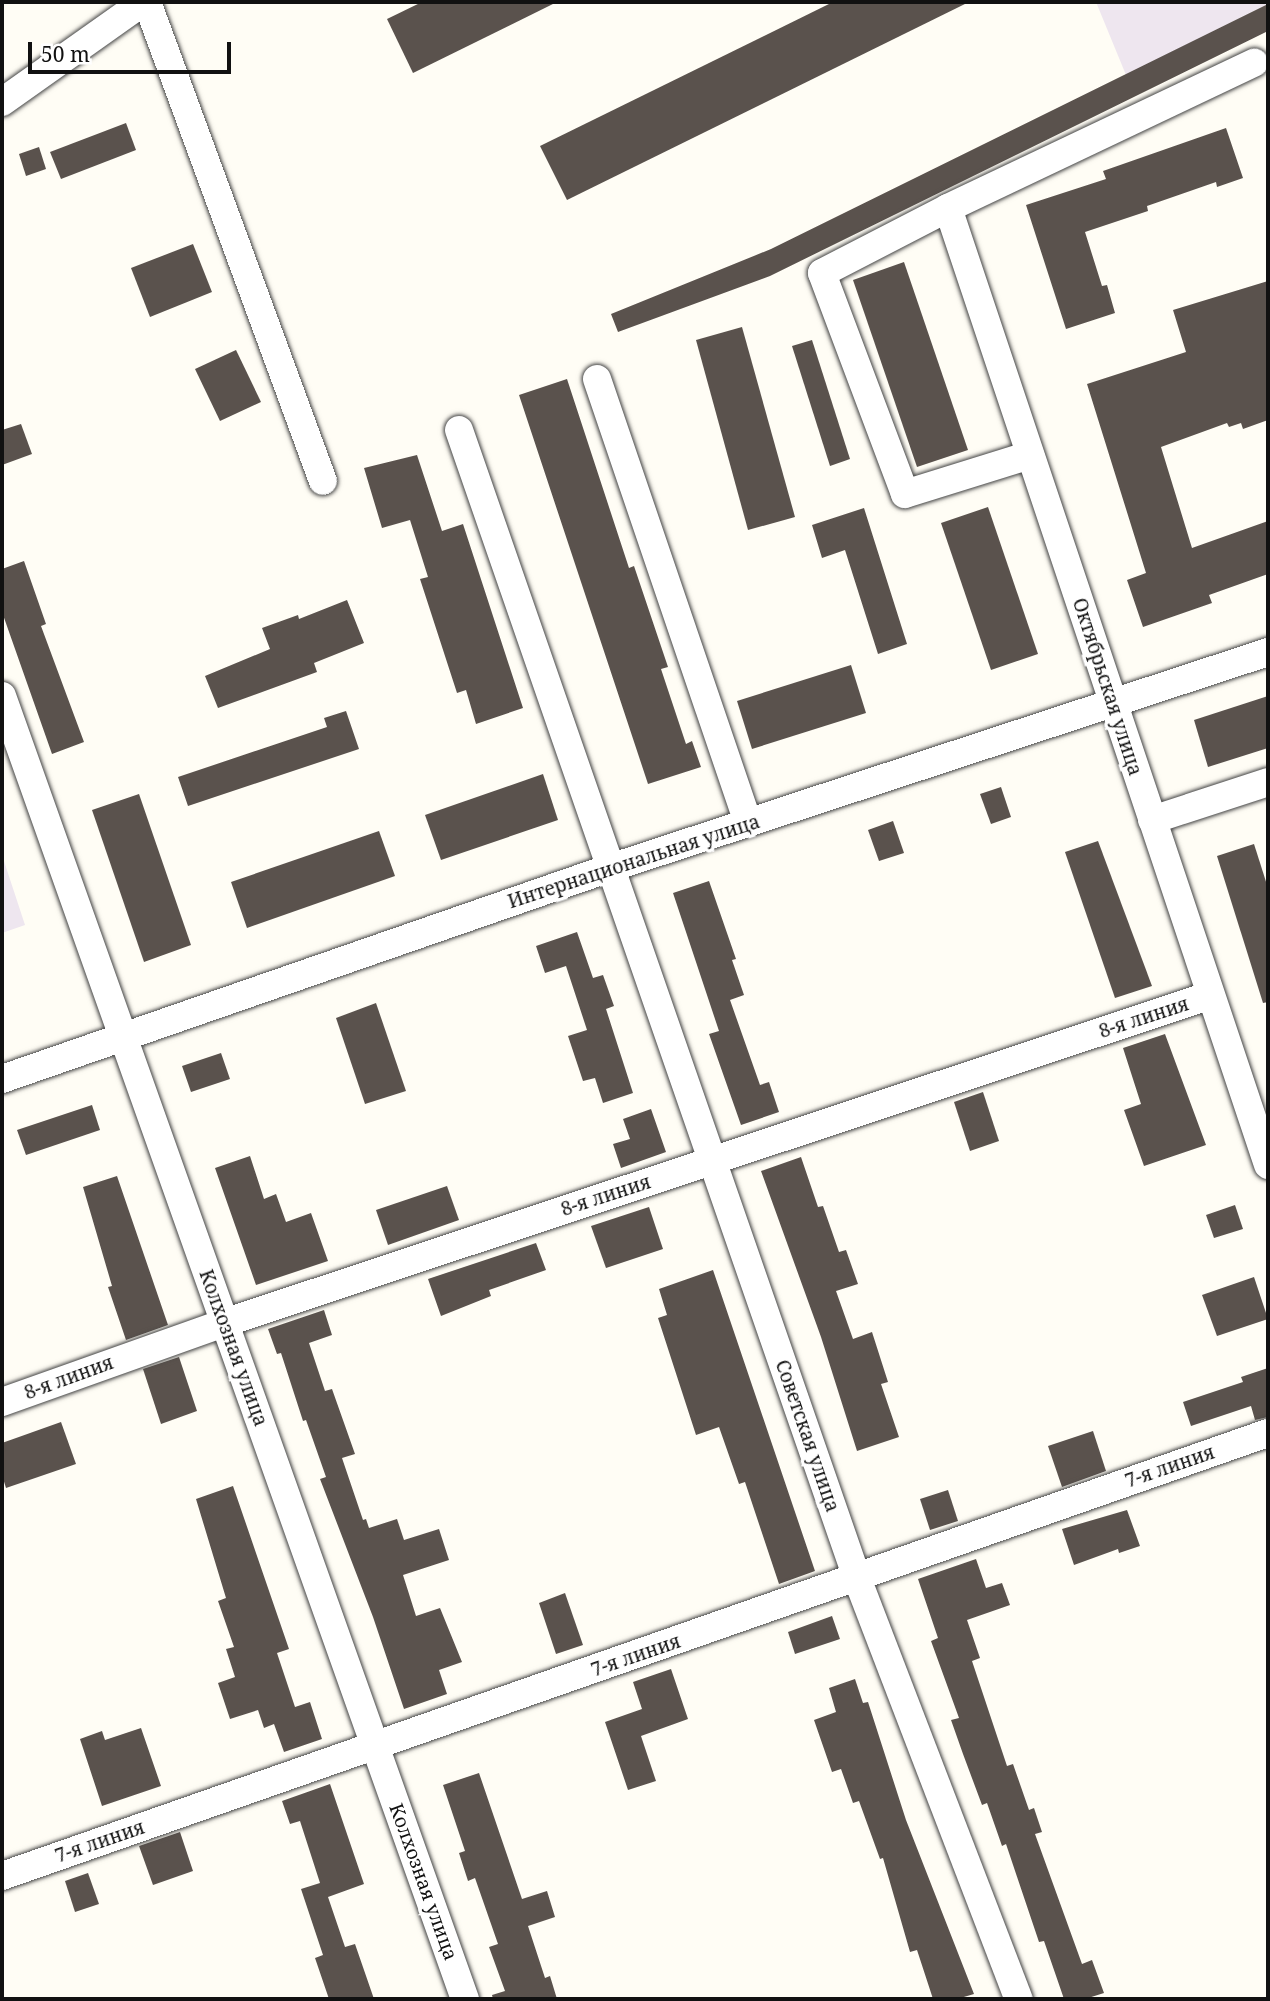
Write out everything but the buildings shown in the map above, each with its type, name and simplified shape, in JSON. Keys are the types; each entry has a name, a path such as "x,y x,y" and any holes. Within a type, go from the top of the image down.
{"street":[{"path":"2,102 145,2 323,481"},
{"path":"1030,455 905,494 822,273 948,208 1254,63"},
{"name":"Октябрьская улица","path":"948,208 1268,1165"},
{"path":"597,379 748,823"},
{"name":"Советская улица","path":"459,430 857,1578 1019,1999"},
{"name":"Интернациональная улица","path":"2,1079 610,868 1268,652"},
{"name":"Колхозная улица","path":"2,696 465,1999"},
{"path":"1152,820 1268,782"},
{"name":"8-я линия","path":"2,1402 224,1322 1211,995"},
{"name":"7-я линия","path":"2,1876 1268,1433"}],"shaded area":[{"path":"1096,2 1268,2 1268,4 1126,75"},
{"path":"2,855 25,925 2,933"}]}
